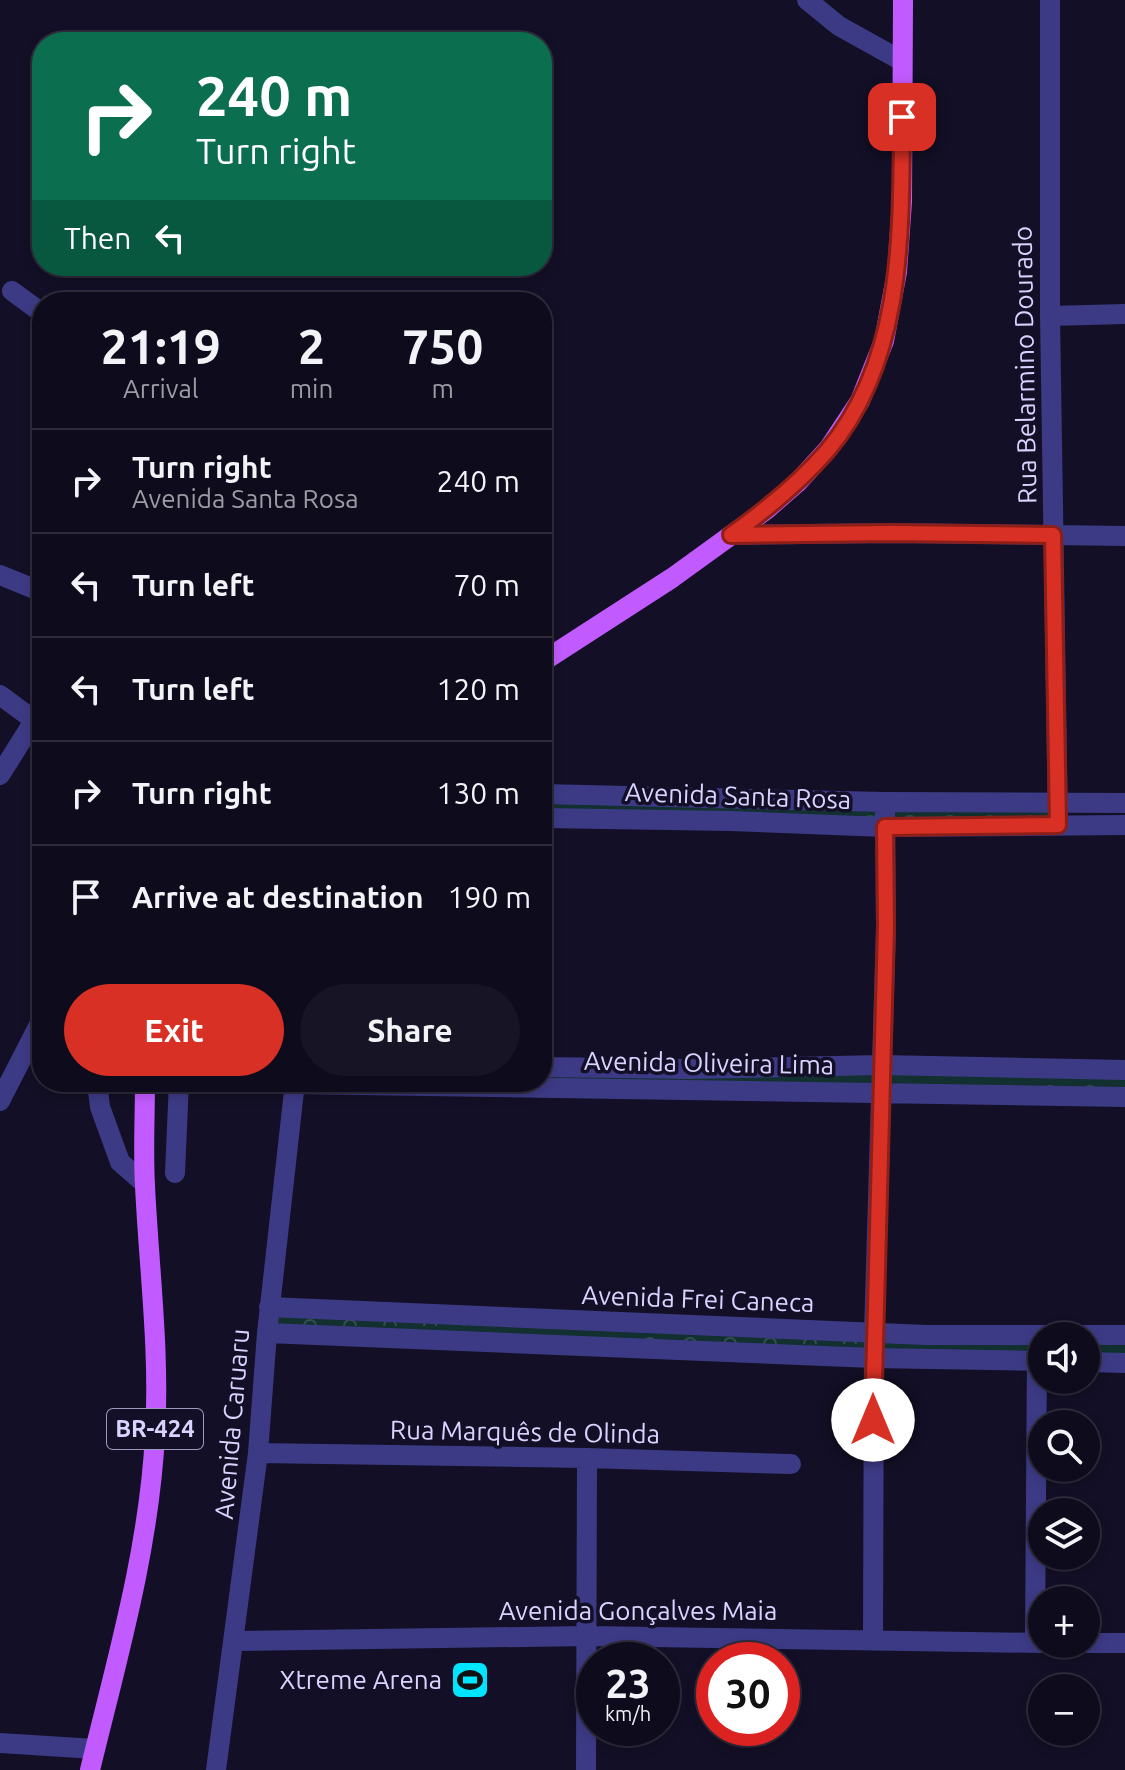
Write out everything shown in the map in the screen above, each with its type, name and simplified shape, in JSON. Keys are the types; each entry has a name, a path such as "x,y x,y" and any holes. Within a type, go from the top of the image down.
{"main road":[{"path":"552,656 672,578 798,482 829,448 860,401 884,341 897,272 902,202 903,0"},
{"name":"BR-424","path":"90,1770 127,1626 144,1539 155,1435 156,1347 145,1184 145,1092"}],"street":[{"path":"807,0 839,26 902,61"},
{"name":"Rua Belarmino Dourado","path":"1050,0 1050,316 1058,825"},
{"path":"12,291 32,306"},
{"path":"1050,316 1125,314"},
{"path":"731,535 892,533 1125,536"},
{"path":"0,575 32,588"},
{"path":"0,695 32,715"},
{"path":"0,775 32,729"},
{"name":"Avenida Santa Rosa","path":"552,794 885,802 1125,803"},
{"path":"873,1638 873,1358 885,802"},
{"name":"Avenida Santa Rosa","path":"552,818 885,827 1125,825"},
{"path":"0,1101 32,1039"},
{"name":"Avenida Oliveira Lima","path":"552,1067 689,1069 881,1065 1125,1070"},
{"name":"Avenida Oliveira Lima","path":"552,1086 1125,1097"},
{"path":"99,1092 106,1128 120,1162 145,1184"},
{"path":"175,1173 179,1092"},
{"name":"Avenida Caruaru","path":"216,1770 258,1453 269,1307 294,1092"},
{"name":"Avenida Frei Caneca","path":"269,1307 874,1333 1028,1335"},
{"path":"448,1339 449,1314"},
{"name":"Avenida Frei Caneca","path":"267,1333 873,1358 1028,1361"},
{"name":"Avenida Frei Caneca","path":"1100,1335 1125,1335"},
{"path":"1100,1362 1125,1363"},
{"path":"1038,1586 1039,1394"},
{"name":"Rua Marquês de Olinda","path":"258,1453 791,1464"},
{"path":"586,1770 587,1458"},
{"name":"Avenida Gonçalves Maia","path":"234,1641 588,1636 1028,1643"},
{"path":"1100,1643 1125,1643"},
{"path":"0,1743 95,1749"}],"green space":[{"path":"552,800 880,806 880,821 552,815"},
{"path":"889,806 1053,807 1054,820 888,823"},
{"path":"552,1068 877,1068 876,1089 552,1082"},
{"path":"885,1069 1125,1071 1125,1091 885,1089"},
{"path":"271,1310 869,1336 870,1353 269,1330"},
{"path":"878,1337 1028,1339 1028,1357 877,1353"},
{"path":"1100,1340 1125,1341 1125,1358 1100,1358"}],"place":[{"name":"Xtreme Arena","path":"470,1680"}],"route":[{"path":"873,1420 886,927 885,827 1058,825 1053,535 731,535 798,482 829,448 860,401 884,341 897,272 902,202 902,117"}]}
